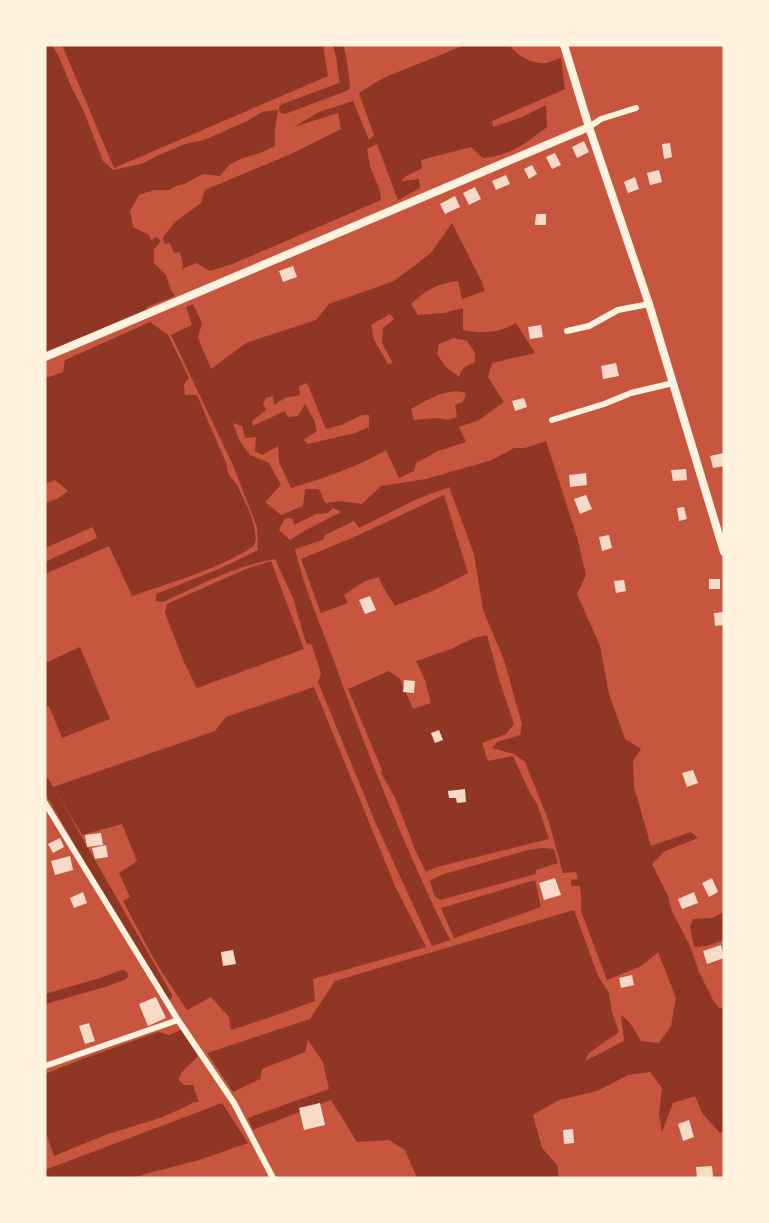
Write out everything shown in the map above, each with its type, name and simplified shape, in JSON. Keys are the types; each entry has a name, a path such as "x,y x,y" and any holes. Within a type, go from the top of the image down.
{"main road":[{"path":"564,45 589,127 649,303 724,552"},
{"path":"45,357 589,127"}],"street":[{"path":"589,127 601,119 636,108"},
{"path":"567,331 590,326 618,310 649,303"},
{"path":"552,420 631,393 673,382"},
{"path":"45,803 178,1020 234,1103 273,1178"},
{"path":"45,1066 178,1020"}],"shaded area":[{"path":"45,45 52,45 59,57 103,161 113,170 141,164 185,144 204,140 262,112 278,110 275,146 230,164 220,176 203,174 169,190 154,190 139,195 130,211 133,227 149,235 151,240 157,237 161,241 154,249 154,263 166,275 175,296 147,307 146,312 45,352"},
{"path":"62,45 323,45 328,76 114,168"},
{"path":"465,45 510,45 520,56 541,63 561,58 565,89 492,121 493,127 520,118 546,105 547,127 510,151 493,157 483,158 471,147 421,160 422,168 401,181 419,179 420,188 398,200 377,144 367,149 381,200 235,263 210,271 196,263 182,269 180,252 174,253 170,243 164,244 163,237 175,222 201,203 205,190 293,153 341,129 338,113 294,127 319,112 353,101 369,140 374,135 359,93 383,78"},
{"path":"452,223 485,291 462,299 458,281 438,286 411,304 418,315 444,313 463,308 463,330 477,332 497,331 516,323 535,353 492,363 488,377 504,402 479,420 459,427 466,442 438,451 416,463 414,471 399,478 386,450 351,467 291,488 279,462 278,446 262,455 255,451 256,437 245,438 242,426 233,423 239,440 250,455 269,463 281,485 265,502 281,515 303,506 305,489 319,489 325,503 340,501 362,504 381,486 426,479 492,460 514,448 525,448 546,441 577,537 586,575 577,594 600,646 609,694 625,739 641,749 633,761 634,787 651,846 691,832 698,838 665,851 652,864 714,1002 720,1009 724,1006 724,1131 720,1133 702,1113 695,1096 673,1103 662,1132 659,1114 662,1088 650,1072 628,1075 597,1091 559,1100 533,1115 542,1148 557,1165 559,1178 417,1178 405,1150 389,1140 357,1142 331,1100 253,1130 248,1118 329,1089 323,1062 308,1040 305,1052 262,1069 260,1079 233,1092 207,1053 310,1019 335,981 574,910 598,976 609,993 612,1012 619,1032 589,1053 585,1061 624,1041 621,1015 630,1023 641,1041 659,1043 671,1026 676,998 658,952 641,966 607,980 581,911 580,886 572,886 571,880 578,879 576,872 563,873 548,819 525,762 514,754 492,748 497,742 520,735 522,724 504,660 483,610 474,554 449,487 417,499 359,528 354,521 325,535 323,540 295,549 311,601 372,762 401,834 450,940 432,946 376,824 318,682 321,674 312,645 306,643 293,598 275,559 232,571 163,602 156,601 156,594 219,569 258,550 257,527 233,465 171,335 192,325 186,307 193,304 202,323 198,338 211,369 246,343 316,320 329,304 394,281 431,253","holes":["390,314 394,319 383,328 382,343 393,363 388,364 374,340 371,325","454,338 467,341 475,353 475,362 465,367 459,377 445,366 437,354 439,344","307,383 326,429 362,415 369,415 369,427 355,433 308,444 304,440 317,431 305,404 298,416 288,417 285,411 253,426 252,421 266,410 263,403 266,398 273,396 274,405 285,398 300,395 299,386","457,391 466,393 463,402 455,405 457,417 448,420 437,418 414,420 411,409 445,393","333,508 341,512 290,540 279,530 285,518 293,519 294,525 316,514 328,513"]},
{"path":"150,322 168,335 189,378 184,384 185,395 197,395 229,475 237,485 249,510 256,539 254,546 226,562 132,596 109,546 45,574 45,562 97,538 93,527 45,548 45,503 57,499 68,491 55,480 45,484 45,377 63,372 65,360"},
{"path":"444,495 468,573 395,606 379,577 365,581 344,595 348,603 321,613 301,559"},
{"path":"271,561 304,649 197,688 165,613 167,604 246,569"},
{"path":"487,635 514,724 506,734 482,743 488,761 513,756 537,804 549,839 437,867 426,872 395,798 381,773 382,770 348,689 389,671 400,679 413,709 431,703 425,680 416,661"},
{"path":"80,647 110,719 62,738 49,706 45,707 45,663"},
{"path":"314,687 395,886 426,947 313,979 315,1001 231,1030 229,1017 211,997 187,1010 156,963 123,901 130,897 119,873 137,861 122,824 82,835 53,787 215,731 226,717"},
{"path":"554,849 558,863 536,870 536,874 440,900 434,895 430,880 528,850"},
{"path":"535,880 541,907 454,938 441,908"},
{"path":"724,912 724,940 707,946 694,947 690,927 693,919 712,918"},
{"path":"181,1030 198,1056 181,1073 179,1080 184,1085 193,1085 199,1102 54,1156 45,1130 45,1074 158,1032 169,1035"},
{"path":"222,1103 248,1143 199,1160 134,1178 45,1178 45,1170"}],"building":[{"path":"584,141 589,152 577,158 572,147"},
{"path":"670,143 672,157 664,159 662,144"},
{"path":"555,153 561,165 552,169 546,157"},
{"path":"532,165 537,174 529,179 524,169"},
{"path":"659,170 662,182 650,185 647,173"},
{"path":"506,175 510,184 496,190 492,181"},
{"path":"635,177 639,189 628,193 624,182"},
{"path":"475,187 481,199 469,205 463,193"},
{"path":"455,196 460,207 445,214 440,204"},
{"path":"536,214 546,214 546,225 535,225"},
{"path":"293,266 297,277 283,282 279,271"},
{"path":"541,325 543,337 530,339 528,327"},
{"path":"616,363 619,376 603,379 601,366"},
{"path":"524,398 527,407 515,411 512,401"},
{"path":"724,453 724,466 713,468 710,456"},
{"path":"686,469 687,480 673,481 671,470"},
{"path":"586,473 587,485 570,487 569,475"},
{"path":"586,495 592,509 580,514 574,499"},
{"path":"684,507 687,519 679,521 677,508"},
{"path":"609,535 612,548 602,551 599,537"},
{"path":"709,579 720,579 720,589 709,589"},
{"path":"624,580 626,591 616,593 614,581"},
{"path":"370,596 376,610 365,614 359,600"},
{"path":"724,612 724,625 715,626 714,613"},
{"path":"404,680 415,681 414,693 403,692"},
{"path":"439,730 443,740 435,743 431,733"},
{"path":"693,770 698,783 687,787 682,773"},
{"path":"465,789 466,802 457,803 456,798 449,798 448,791"},
{"path":"101,833 103,845 87,847 85,835"},
{"path":"60,838 64,847 53,853 48,844"},
{"path":"106,845 108,857 95,859 92,848"},
{"path":"70,856 73,870 55,875 51,861"},
{"path":"555,878 561,895 544,900 539,883"},
{"path":"712,878 718,892 709,897 702,883"},
{"path":"83,892 87,903 74,908 70,898"},
{"path":"694,892 698,903 682,909 678,899"},
{"path":"721,945 724,958 707,964 703,951"},
{"path":"233,950 236,964 223,966 221,952"},
{"path":"632,975 634,985 621,988 619,978"},
{"path":"156,997 166,1018 148,1026 139,1004"},
{"path":"89,1023 95,1041 85,1044 79,1026"},
{"path":"320,1103 325,1125 304,1130 299,1108"},
{"path":"689,1120 694,1137 683,1141 678,1124"},
{"path":"573,1129 574,1143 564,1144 563,1130"},
{"path":"712,1166 713,1177 697,1178 696,1167"}],"waterway":[{"path":"284,109 345,86 338,45"},
{"path":"45,783 167,996"},
{"path":"45,999 123,975"}]}
